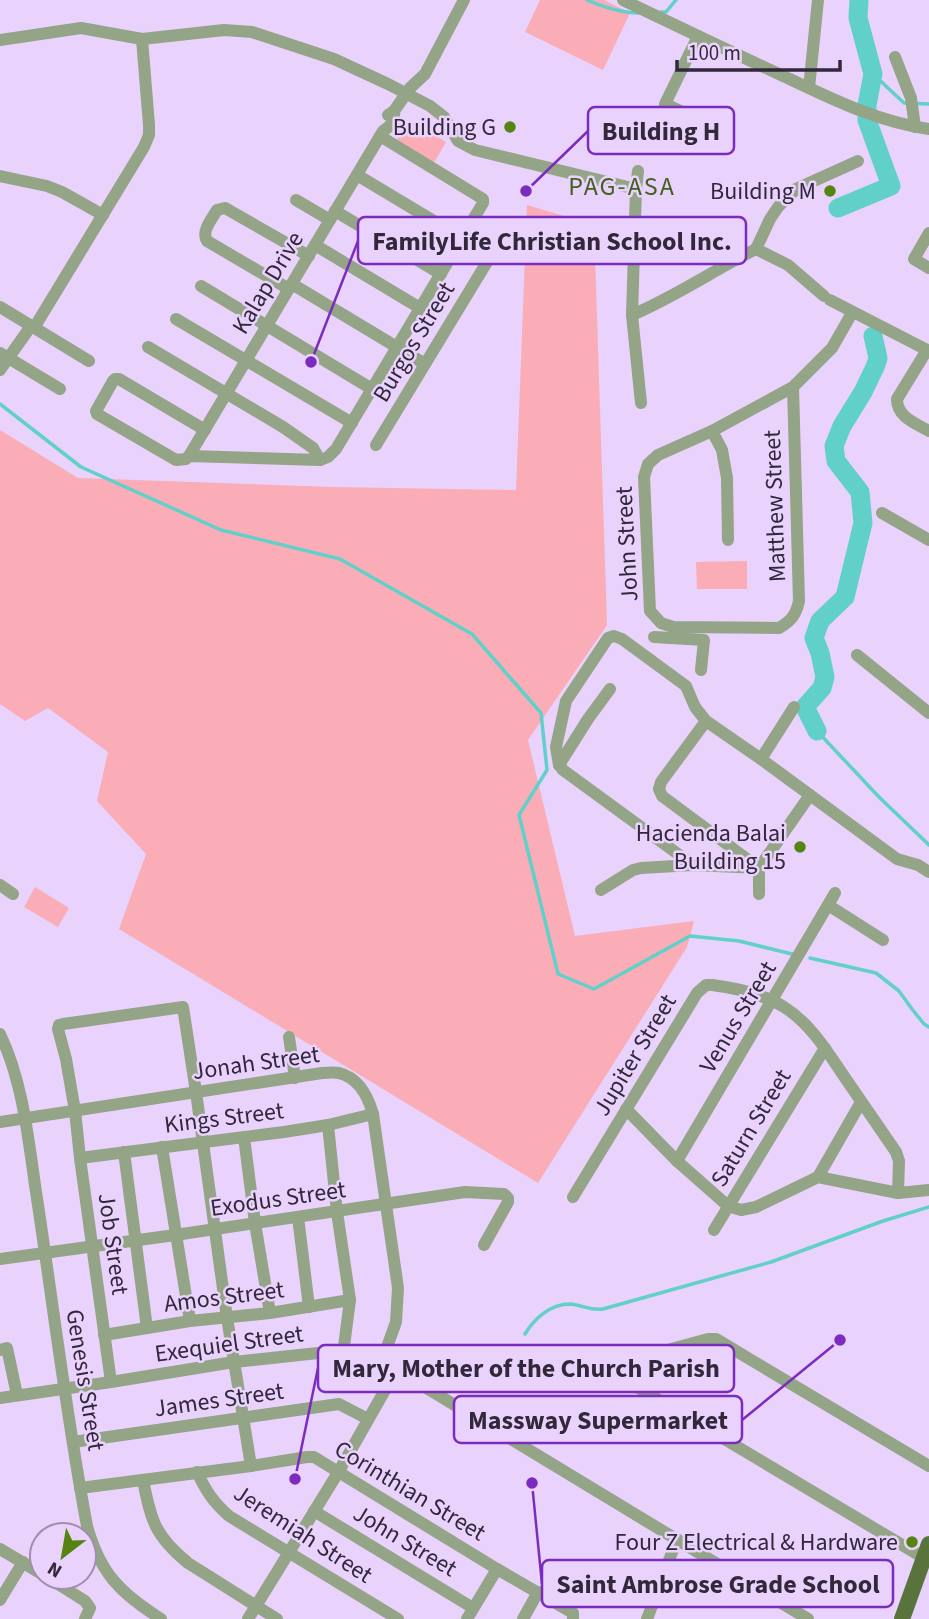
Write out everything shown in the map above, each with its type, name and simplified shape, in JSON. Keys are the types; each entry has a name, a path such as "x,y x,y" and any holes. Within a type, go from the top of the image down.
{"main road":[{"path":"902,1619 927,1551"}],"street":[{"name":"Kalap Drive","path":"189,456 382,133 385,119 394,111 405,93 425,74 464,0"},
{"path":"623,0 809,88 891,121 929,129"},
{"path":"809,88 818,0"},
{"path":"0,40 81,28 142,39 224,30 252,32 334,59 405,93 438,111 458,141 475,150 636,189"},
{"path":"698,36 665,104 719,129"},
{"path":"0,370 4,356 32,327 144,147 149,135 149,125 142,39"},
{"path":"895,58 911,98 915,127"},
{"path":"205,430 119,379 113,381 97,408 97,414 176,460 189,456 320,460 332,454 421,308 482,199 382,133"},
{"path":"632,315 756,250 770,219 796,189 858,162"},
{"path":"638,171 632,315 641,403"},
{"path":"357,175 462,238"},
{"path":"0,176 47,186 103,215"},
{"path":"296,200 333,216 441,274"},
{"path":"421,308 312,250 225,208 217,210 205,232 207,241 425,364"},
{"path":"929,233 915,259 929,268"},
{"path":"756,250 788,265 827,298 856,315 928,350 897,399 897,407 902,415 929,431"},
{"name":"Burgos Street","path":"376,445 487,262"},
{"path":"201,286 372,389"},
{"path":"0,307 89,361"},
{"name":"John Street","path":"790,622 779,628 703,633 661,622 650,611 644,477 648,464 658,455 712,431 793,387 832,348 856,315"},
{"path":"176,319 352,423"},
{"path":"148,347 284,427 313,448 320,460"},
{"path":"4,356 60,389"},
{"name":"Matthew Street","path":"790,622 799,601 793,387"},
{"path":"712,431 722,450 727,478 728,540"},
{"path":"882,513 929,540"},
{"path":"654,638 703,633 701,670"},
{"path":"693,865 559,765 555,747 566,701 608,638 614,636 622,639 686,686 695,707 706,721 897,859 918,865 929,872"},
{"path":"858,655 929,713"},
{"path":"559,765 610,689"},
{"path":"761,759 794,706"},
{"path":"706,721 661,782 659,789 662,796 759,868"},
{"path":"759,894 759,868 810,795"},
{"path":"601,890 633,870 693,865 759,868"},
{"path":"0,885 13,894"},
{"name":"Venus Street","path":"677,1161 832,899 884,940"},
{"name":"Jupiter Street","path":"573,1197 701,988 706,985 773,1000 797,1017 825,1048 896,1152 899,1161 898,1193"},
{"name":"Job Street","path":"111,1382 75,1111 58,1029 60,1025 183,1007 197,1092"},
{"name":"Genesis Street","path":"0,1034 12,1060 24,1118 87,1526 100,1562 123,1592 160,1619"},
{"path":"289,1037 295,1078"},
{"name":"Saturn Street","path":"714,1230 825,1048"},
{"name":"Jonah Street","path":"0,1122 322,1073 339,1073 359,1084 369,1099 373,1114 398,1288 396,1322 382,1361"},
{"path":"197,1092 227,1318 251,1466"},
{"path":"626,1109 677,1161 728,1206 741,1210 756,1207 817,1177 861,1102"},
{"name":"Kings Street","path":"80,1158 328,1125 373,1114"},
{"path":"328,1125 350,1300 343,1354"},
{"path":"244,1137 270,1313"},
{"path":"162,1147 190,1321"},
{"path":"124,1152 148,1328"},
{"path":"817,1177 898,1193 929,1190"},
{"name":"Exodus Street","path":"0,1259 175,1236 465,1192 504,1194 508,1202 484,1245"},
{"path":"299,1217 309,1307"},
{"name":"Amos Street","path":"104,1335 350,1300"},
{"path":"612,1370 616,1364 716,1339 929,1466"},
{"path":"3,1349 16,1395"},
{"name":"Exequiel Street","path":"0,1398 234,1362 318,1353 363,1356 382,1361 808,1619"},
{"path":"580,1384 591,1369 596,1367 612,1370 927,1551"},
{"path":"248,1619 339,1471 397,1369"},
{"name":"James Street","path":"73,1442 339,1404 368,1419"},
{"name":"Corinthian Street","path":"80,1488 314,1457 573,1613 573,1619"},
{"name":"Jeremiah Street","path":"197,1472 208,1494 229,1516 398,1619"},
{"path":"143,1480 149,1513 155,1527 175,1552 188,1563 278,1619"},
{"name":"John Street","path":"314,1511 470,1613"},
{"path":"647,1619 677,1539"},
{"path":"0,1549 28,1566"},
{"path":"0,1600 23,1563"},
{"path":"470,1613 496,1569"},
{"path":"69,1591 85,1601 90,1608 85,1619"},
{"path":"523,1619 538,1592"}],"shaded area":[{"path":"540,0 604,0 630,13 603,70 525,32"},
{"path":"409,120 446,142 432,166 395,143"},
{"path":"527,205 594,225 607,625 528,740 575,936 694,921 687,947 538,1183 119,929 146,854 97,801 108,752 48,708 25,721 0,704 0,430 78,478 516,490"},
{"path":"747,561 747,589 697,589 696,562"},
{"path":"35,887 69,908 58,927 24,907"}],"waterway":[{"path":"587,0 613,9 639,13"},
{"path":"661,12 666,12 676,0"},
{"path":"838,208 891,186 867,120 873,74 858,18 859,0"},
{"path":"873,74 904,103 929,104"},
{"path":"817,731 805,707 822,688 825,677 814,638 820,621 845,597 863,523 860,492 836,461 834,446 842,426 875,367 878,358 873,336"},
{"path":"0,404 81,467 221,530 340,559 472,634 541,713 547,770 519,815 558,974 594,989 690,936 739,941 792,954"},
{"path":"817,731 929,845"},
{"path":"810,958 876,973 899,991 929,1027"},
{"path":"525,1334 538,1318 556,1307 570,1304 603,1309 771,1262 929,1207"}],"place":[{"name":"Building G","path":"510,127"},
{"name":"Building H","path":"526,191"},
{"name":"Building M","path":"830,191"},
{"name":"FamilyLife Christian School Inc.","path":"311,362"},
{"name":"Hacienda Balai Building 15","path":"800,847"},
{"name":"Massway Supermarket","path":"840,1340"},
{"name":"Mary, Mother of the Church Parish","path":"295,1479"},
{"name":"Saint Ambrose Grade School","path":"532,1483"},
{"name":"Four Z Electrical & Hardware","path":"912,1542"}],"district":[{"name":"PAG-ASA","path":"622,186"}]}
